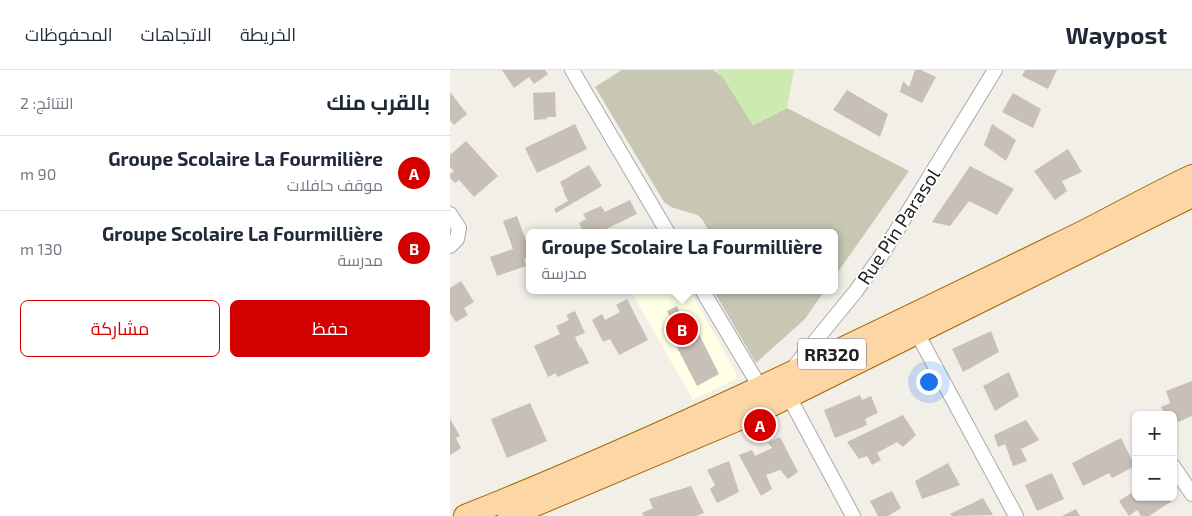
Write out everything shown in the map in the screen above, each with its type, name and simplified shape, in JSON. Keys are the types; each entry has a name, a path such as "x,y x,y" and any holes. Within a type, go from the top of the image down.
{"main road":[{"name":"RR320","path":"510,516 789,386 1192,176"},
{"name":"RR320","path":"465,516 527,492 760,387 789,386 917,334 1192,196"}],"street":[{"path":"572,70 666,229"},
{"name":"Rue Pin Parasol","path":"789,386 881,256 995,70"},
{"path":"450,214 458,224 459,232 457,239 450,246"},
{"path":"704,294 760,387"},
{"path":"917,334 1016,516"},
{"path":"789,386 853,516"},
{"path":"1177,472 1192,494"}],"shaded area":[{"path":"622,70 713,70 723,77 753,125 787,108 909,171 838,272 838,229 708,229 702,219 697,215 671,207 664,202 595,87"},
{"path":"632,294 692,294 736,373 736,379 693,400"},
{"path":"715,294 822,294 805,319 756,363"}],"green space":[{"path":"718,70 794,70 787,108 753,125 723,77 716,72"}],"building":[{"path":"502,70 545,70 548,74 534,84 529,77 514,88"},
{"path":"915,70 921,70 936,77 922,103 900,92 903,81 909,87"},
{"path":"1025,70 1057,70 1048,89 1022,76"},
{"path":"847,90 888,114 880,137 833,110"},
{"path":"450,92 467,114 454,125 450,120"},
{"path":"555,92 556,117 534,120 533,93"},
{"path":"1013,93 1041,109 1033,128 1002,112"},
{"path":"575,124 587,149 537,173 525,148"},
{"path":"992,124 1016,140 1006,161 984,145"},
{"path":"466,141 498,176 474,197 459,180 455,183 450,178 450,174 454,171 450,167 450,155"},
{"path":"1068,149 1082,172 1062,181 1067,191 1055,200 1034,171"},
{"path":"589,165 602,186 556,213 554,209 568,201 560,182"},
{"path":"970,166 1014,189 997,215 969,201 950,226 932,222"},
{"path":"630,200 637,214 606,229 582,229 579,223 586,219 583,214 601,206 605,212"},
{"path":"517,216 526,241 526,258 524,259 526,266 497,276 490,257 513,249 503,221"},
{"path":"461,281 474,302 464,308 468,315 456,322 450,313 450,288"},
{"path":"627,299 648,340 619,355 610,339 603,342 592,320 602,314 605,320 620,312 616,305"},
{"path":"677,306 681,315 688,312 719,374 697,386 665,324 672,321 667,311"},
{"path":"575,311 585,333 575,337 589,363 557,377 556,373 548,377 534,346 560,334 556,326 569,320 566,315"},
{"path":"991,331 999,352 963,372 952,349"},
{"path":"1009,372 1019,396 995,411 983,386"},
{"path":"1192,381 1192,416 1178,422 1177,411 1163,411 1161,407 1170,403 1166,391"},
{"path":"860,395 862,400 871,396 878,413 865,419 867,425 835,438 824,410"},
{"path":"530,403 547,441 507,458 491,419"},
{"path":"903,415 916,435 903,447 897,442 877,453 881,460 872,465 867,456 859,459 847,442"},
{"path":"450,419 460,436 456,438 461,448 450,455"},
{"path":"1026,420 1039,440 1021,449 1027,461 1013,466 1005,444 998,447 994,435"},
{"path":"780,437 798,472 788,479 780,470 766,475 772,489 761,496 739,455 752,450 755,456 772,448 768,443"},
{"path":"1121,438 1132,460 1132,468 1112,478 1109,473 1083,486 1072,463"},
{"path":"729,461 739,492 717,503 710,489 715,485 707,470"},
{"path":"948,463 960,485 922,499 915,481"},
{"path":"1052,473 1064,499 1037,511 1025,485"},
{"path":"691,486 704,513 696,516 644,516 642,513 653,508 649,499"},
{"path":"892,491 901,508 888,516 878,516 870,501"},
{"path":"1132,493 1132,501 1172,501 1149,516 1141,516 1137,510 1129,516 1119,501"},
{"path":"983,498 993,515 952,516 950,514"},
{"path":"1076,509 1080,516 1062,516"}],"place":[{"name":"Groupe Scolaire La Fourmillière","path":"682,329"},
{"name":"Groupe Scolaire La Fourmilière","path":"760,425"}]}
